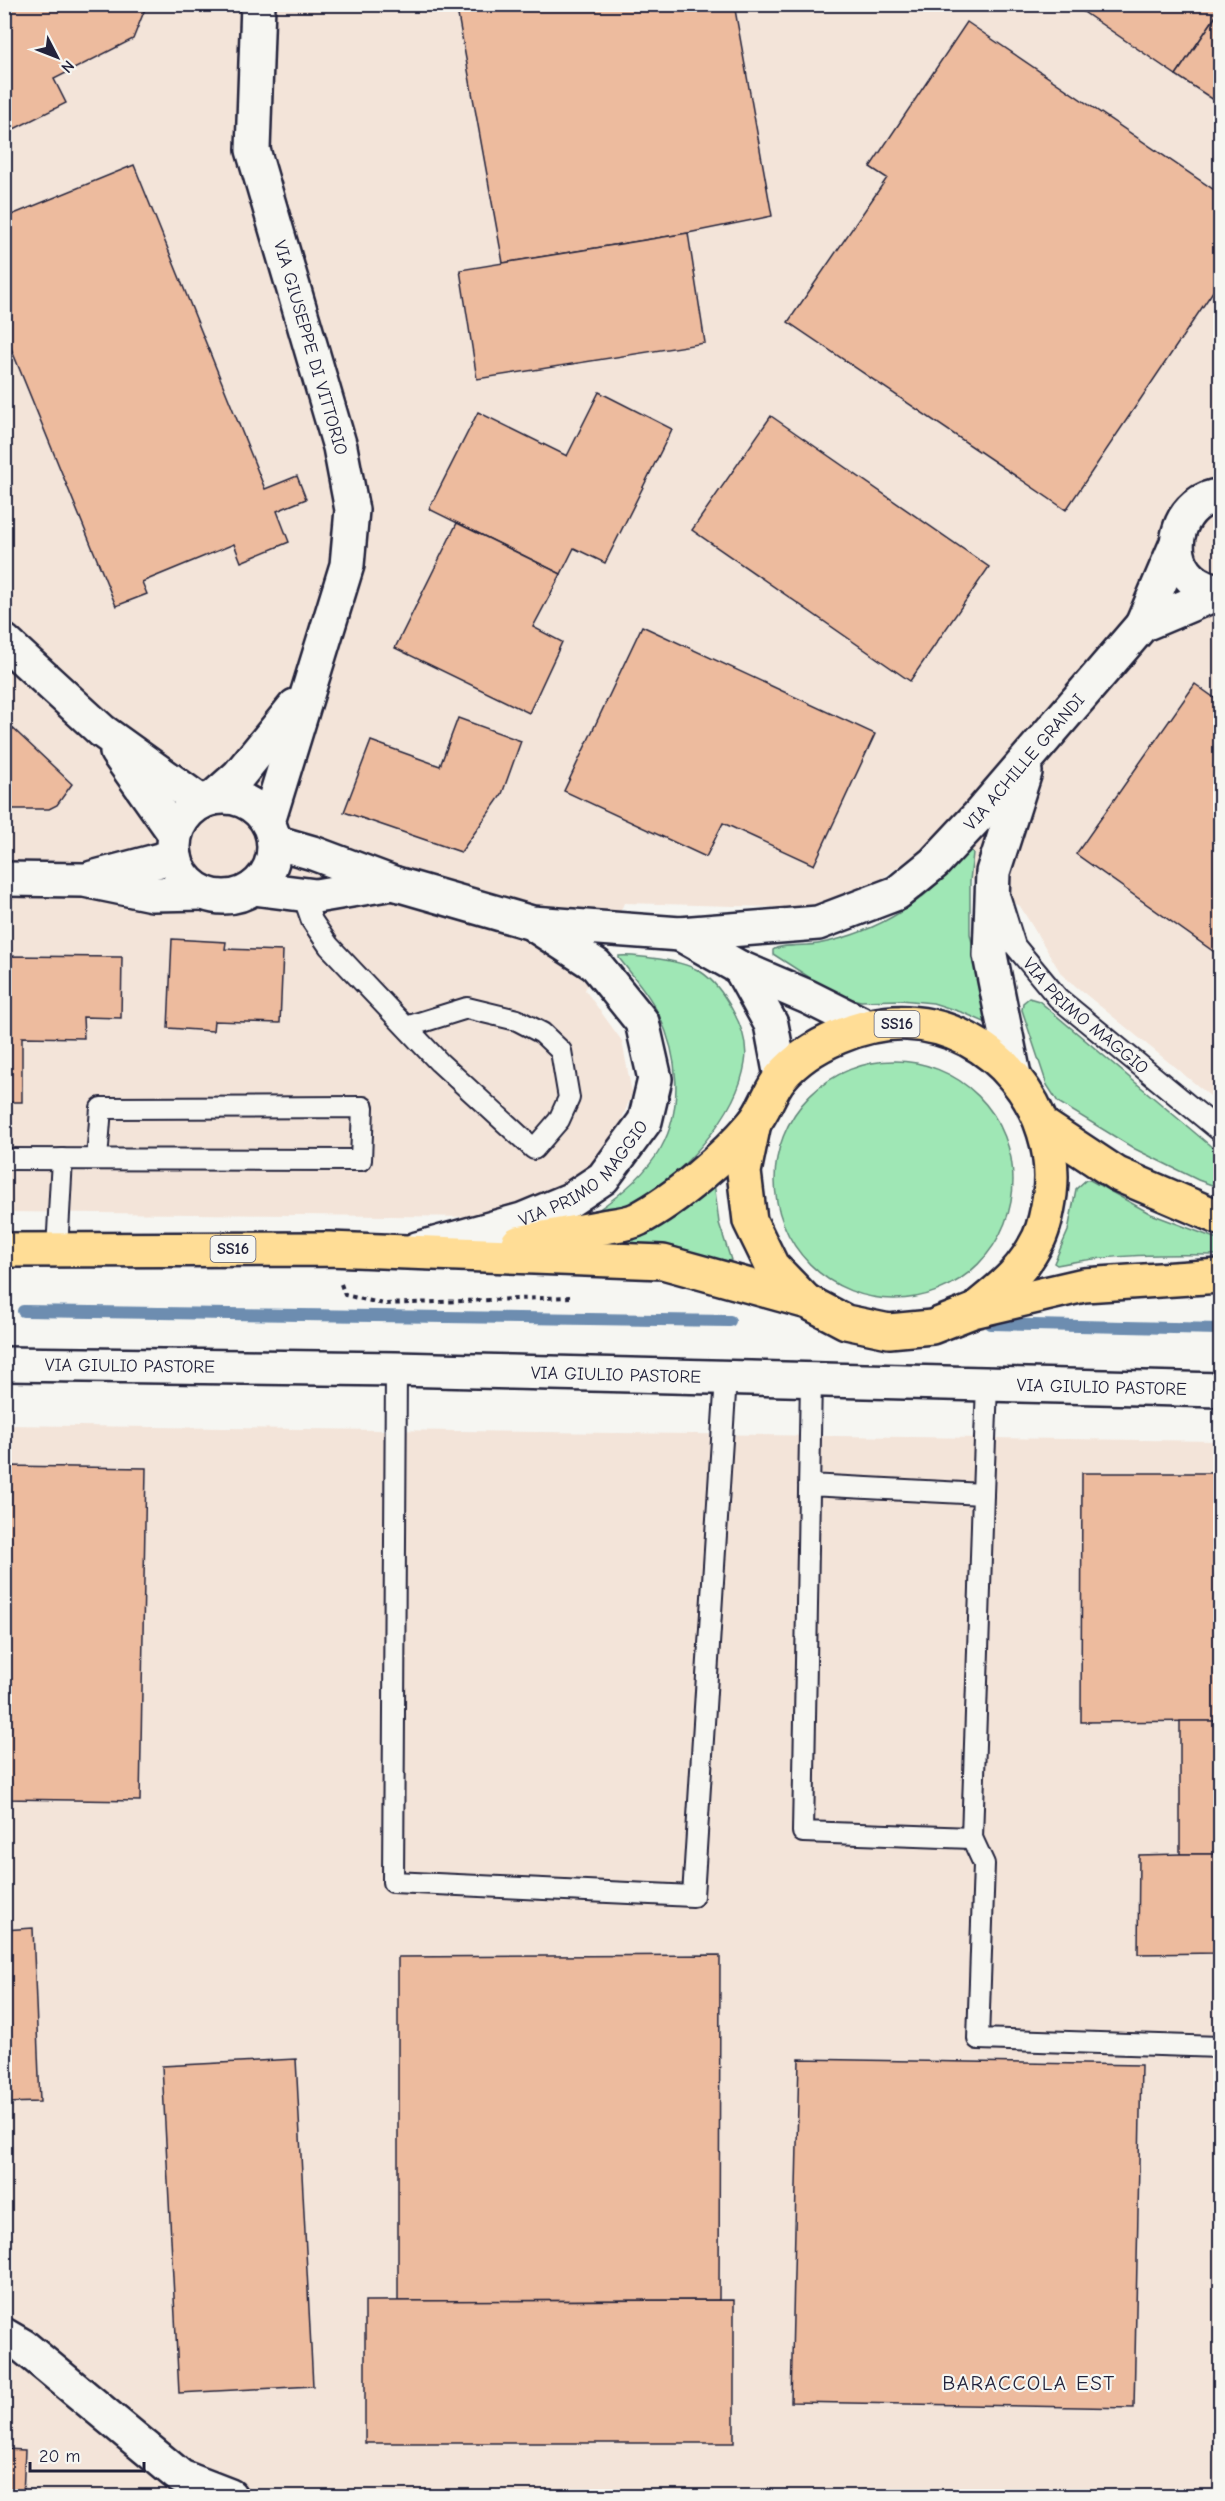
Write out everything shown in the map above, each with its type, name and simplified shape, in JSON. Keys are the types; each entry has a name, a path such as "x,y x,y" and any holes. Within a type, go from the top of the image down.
{"main road":[{"name":"VIA PRIMO MAGGIO","path":"463,1253 636,1221 681,1191 754,1123 781,1077 819,1044 866,1026 907,1023 947,1030 983,1048 1014,1075 1031,1099 1043,1125 1050,1153 1051,1182 1048,1210 1040,1237 1014,1278 973,1311"},
{"name":"VIA PRIMO MAGGIO","path":"754,1123 744,1172 750,1221 772,1266 808,1302"},
{"path":"1043,1125 1117,1174 1221,1218"},
{"name":"VIA PRIMO MAGGIO","path":"5,1251 330,1249 663,1262 808,1302 846,1322 889,1331 933,1327 973,1311 1084,1285 1221,1276"}],"street":[{"name":"VIA GIUSEPPE DI VITTORIO","path":"258,4 253,150 340,447 352,510 347,565 307,690 271,832"},
{"name":"VIA ACHILLE GRANDI","path":"680,934 818,923 897,894 934,863 978,816 1142,625 1176,545 1179,528 1187,514 1210,500 1221,478"},
{"name":"VIA ACHILLE GRANDI","path":"1176,545 1180,562 1190,577 1203,587 1220,592"},
{"name":"VIA ACHILLE GRANDI","path":"1142,625 1220,592"},
{"path":"4,641 102,731 207,800"},
{"name":"VIA GIUSEPPE DI VITTORIO","path":"207,800 246,766 307,690"},
{"path":"102,731 175,845"},
{"name":"VIA PRIMO MAGGIO","path":"1014,1075 990,955 993,872 1030,756"},
{"path":"234,797 243,800 261,812 271,832 272,862 265,877 253,888 232,896 217,897 204,893 188,882 179,870 175,845 180,822 189,811 207,800 234,797"},
{"path":"271,832 313,853 393,883 532,923 680,934 740,968 808,997 866,1026"},
{"path":"84,880 175,845"},
{"path":"4,879 84,880 152,894 204,893"},
{"path":"253,888 316,896 393,883"},
{"name":"VIA PRIMO MAGGIO","path":"409,1252 522,1221 570,1200 603,1178 645,1121 655,1079 642,1022 596,965 532,923"},
{"path":"740,968 771,1024 781,1077"},
{"name":"VIA GIULIO PASTORE","path":"7,1361 1221,1390"},
{"path":"4,2335 23,2346 181,2477 230,2496"}],"lane":[{"name":"VIA PRIMO MAGGIO","path":"993,872 1015,946 1058,999 1221,1131"},
{"path":"303,895 312,921 329,946 439,1062 534,1149 559,1120 569,1098 561,1051 542,1033 517,1020 467,1008 406,1027"},
{"path":"4,1160 361,1160 363,1107 101,1108 97,1159"},
{"path":"57,1250 62,1159"},
{"path":"396,1369 393,1882 693,1896 726,1377"},
{"path":"811,1379 802,1832 972,1838"},
{"path":"987,1384 972,1838 984,1864 978,2039 1221,2047"},
{"path":"809,1485 983,1494"}],"path":[{"path":"330,1249 345,1295 384,1304 579,1297"}],"shaded area":[{"path":"5,5 1220,5 1220,1104 1062,975 1020,906 920,851 866,890 808,908 624,903 585,990 622,1041 632,1093 609,1153 553,1192 483,1217 5,1212"},
{"path":"5,1425 1220,1441 1220,2496 5,2496"}],"green space":[{"path":"967,850 973,853 970,881 970,934 991,1025 933,1003 901,1000 861,1001 846,998 832,992 773,954 776,948 818,944 840,939 901,912 936,885"},
{"path":"619,956 679,963 709,978 718,987 736,1017 744,1036 746,1056 740,1083 731,1103 705,1142 689,1159 655,1189 626,1207 618,1211 595,1212 631,1184 655,1158 668,1132 675,1098 676,1081 671,1047 659,1015"},
{"path":"1029,998 1039,1001 1220,1154 1220,1188 1198,1180 1135,1149 1058,1102 1047,1085 1022,1010 1023,1003"},
{"path":"894,1061 917,1063 940,1070 960,1081 978,1096 993,1114 1004,1134 1011,1157 1013,1180 1011,1203 1004,1226 993,1246 978,1264 960,1279 940,1290 917,1297 894,1299 871,1297 848,1290 828,1279 810,1264 795,1246 784,1226 777,1203 775,1180 777,1157 784,1134 795,1114 810,1096 828,1081 848,1070 871,1063"},
{"path":"1086,1180 1090,1180 1151,1214 1220,1240 1220,1255 1117,1257 1057,1265 1054,1263 1068,1231 1076,1189"},
{"path":"714,1182 719,1223 731,1260 620,1246 623,1240"}],"building":[{"path":"4,4 147,4 133,39 54,79 66,103 4,134"},
{"path":"456,4 734,4 772,216 688,233 503,263"},
{"path":"1072,4 1220,4 1220,10 1176,75"},
{"path":"1220,10 1220,104 1176,75"},
{"path":"967,22 1220,194 1220,281 1066,510 788,322 887,178 870,167"},
{"path":"134,165 265,489 297,476 306,499 277,511 289,542 241,562 234,544 142,582 147,594 116,606 4,331 4,218"},
{"path":"688,233 705,343 477,379 460,270"},
{"path":"599,392 672,429 605,563 574,548 561,574 429,509 478,412 567,456"},
{"path":"771,416 989,567 910,681 692,530"},
{"path":"457,523 561,574 533,627 562,642 529,713 395,648"},
{"path":"642,626 875,734 814,865 723,823 706,857 564,791"},
{"path":"1195,684 1220,702 1220,956 1076,854"},
{"path":"458,718 521,741 502,794 461,852 344,812 371,741 440,766"},
{"path":"4,720 72,784 57,805 49,809 4,809"},
{"path":"172,939 226,942 225,949 283,951 280,1023 214,1021 213,1031 168,1028"},
{"path":"4,956 122,957 121,1018 83,1017 84,1038 22,1037 22,1102 4,1102"},
{"path":"4,1466 146,1468 140,1801 4,1799"},
{"path":"1082,1473 1220,1473 1220,1721 1081,1722"},
{"path":"1180,1721 1220,1721 1220,1854 1180,1854"},
{"path":"1220,1854 1220,1953 1138,1954 1139,1855"},
{"path":"33,1928 40,2102 4,2103 4,1930"},
{"path":"720,1955 719,2300 398,2301 398,1957"},
{"path":"296,2059 313,2386 179,2393 162,2066"},
{"path":"799,2059 1141,2065 1134,2408 791,2402"},
{"path":"734,2300 734,2443 365,2443 365,2301"},
{"path":"4,2449 25,2450 23,2496 4,2496"}],"waterway":[{"path":"23,1311 730,1321"},
{"path":"991,1324 1220,1329"}],"district":[{"name":"BARACCOLA EST","path":"1029,2383"}]}
